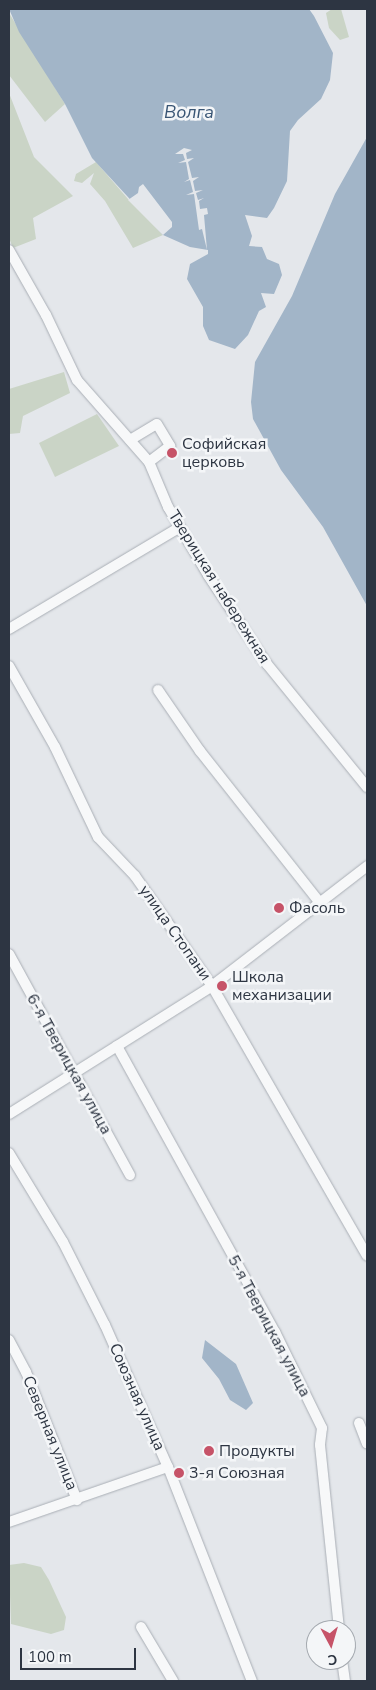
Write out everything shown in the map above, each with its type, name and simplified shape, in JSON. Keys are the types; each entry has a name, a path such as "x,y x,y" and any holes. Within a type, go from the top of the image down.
{"street":[{"name":"Тверицкая набережная","path":"9,250 46,315 77,380 149,462 180,527 267,664 367,788"},
{"path":"130,440 157,424 170,446 149,462"},
{"path":"9,629 180,527"},
{"name":"улица Стопани","path":"9,666 55,747 98,837 135,876 212,986 367,1256"},
{"path":"158,690 200,751 320,903"},
{"path":"9,1114 212,986 367,866"},
{"name":"6-я Тверицкая улица","path":"9,954 130,1175"},
{"name":"5-я Тверицкая улица","path":"117,1046 275,1332 322,1428 320,1444 338,1620"},
{"name":"Союзная улица","path":"9,1153 63,1242 105,1325 168,1467 252,1681"},
{"name":"Северная улица","path":"9,1340 26,1372 77,1500"},
{"path":"359,1423 367,1444"},
{"path":"9,1522 168,1467"},
{"path":"140,1627 173,1681"}],"green space":[{"path":"332,9 341,9 349,37 340,40 329,28 326,13"},
{"path":"9,13 65,104 45,122 9,75"},
{"path":"9,93 34,157 73,196 33,218 36,239 13,248 9,238"},
{"path":"96,162 163,235 133,248 105,201 90,184 94,173 82,183 74,181 76,174"},
{"path":"64,372 70,393 23,416 20,433 9,434 9,389"},
{"path":"97,414 119,446 55,477 39,443"},
{"path":"24,1563 41,1567 49,1580 66,1617 64,1630 51,1634 11,1624 9,1565"}],"water":[{"name":"Волга","path":"9,9 309,9 314,16 333,53 330,80 321,99 298,120 290,131 287,181 274,208 267,218 245,215 252,236 249,246 262,247 267,259 279,264 282,275 274,294 261,293 266,307 259,311 248,335 235,349 209,340 203,326 203,307 187,279 190,264 208,254 208,250 190,247 163,235 92,158 65,104 19,32"},
{"path":"367,137 367,606 323,527 281,470 253,419 251,402 255,362 292,296 335,194"},
{"path":"205,1340 236,1364 253,1403 246,1410 230,1400 219,1379 202,1358"}],"pier":[{"path":"184,148 192,150 186,153 187,159 194,158 188,162 192,178 199,177 193,181 195,191 203,190 196,193 198,200 204,198 199,201 200,209 207,208 208,214 204,215 207,250 202,229 199,230 194,194 186,195 193,192 190,180 184,182 189,179 186,162 178,163 185,160 183,154 175,154"},
{"path":"143,184 172,222 172,227 163,235 128,200 138,193 139,187"}],"place":[{"name":"Софийская церковь","path":"172,453"},
{"name":"Фасоль","path":"279,908"},
{"name":"Школа механизации","path":"222,986"},
{"name":"Продукты","path":"209,1451"},
{"name":"3-я Союзная","path":"179,1473"}]}
